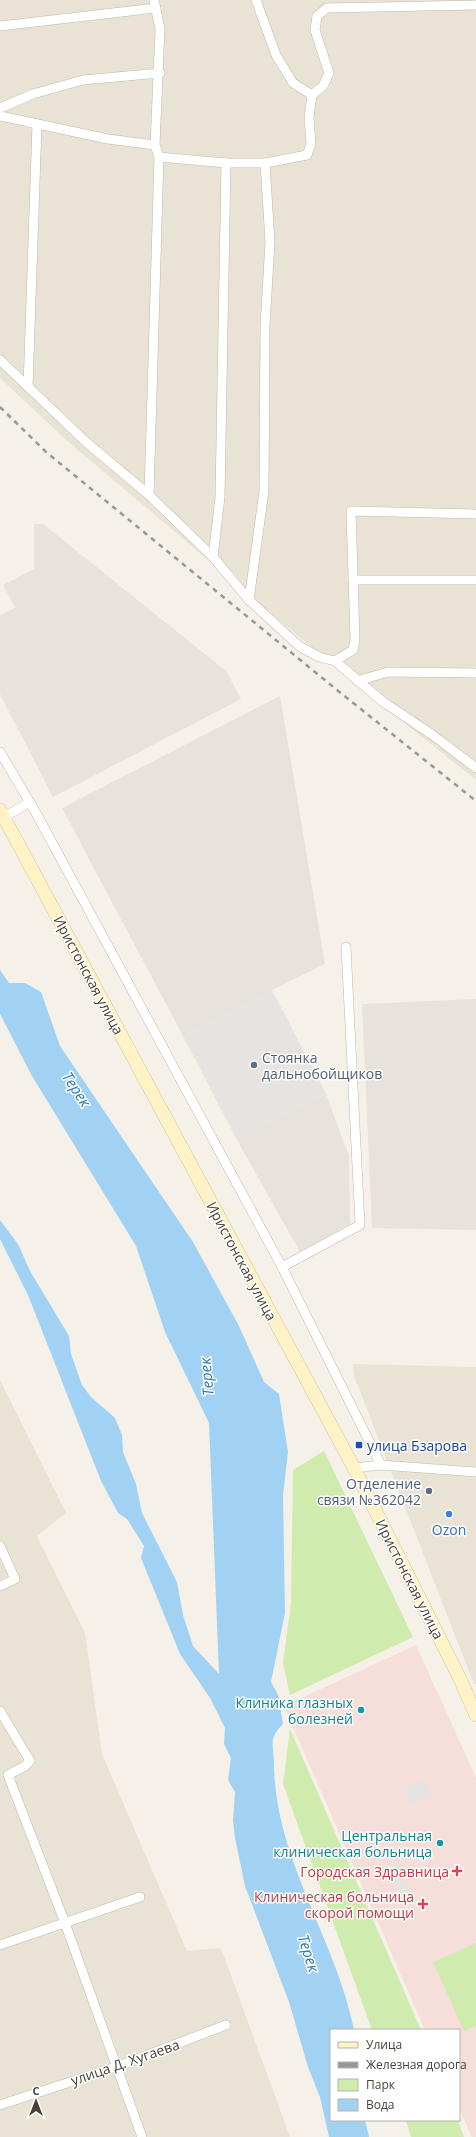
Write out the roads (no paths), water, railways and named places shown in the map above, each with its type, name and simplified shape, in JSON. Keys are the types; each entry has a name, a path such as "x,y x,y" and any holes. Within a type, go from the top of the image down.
{"main road":[{"name":"Иристонская улица","path":"2,814 354,1468 470,1688 476,1716"}],"street":[{"path":"256,0 276,55 293,83 312,95"},
{"path":"159,157 226,163 265,163 307,155 312,144 309,117 312,95 323,86 329,73 314,30 317,16 327,8 454,2 476,5"},
{"path":"0,26 155,4 160,29 160,73 155,145 159,157 149,495"},
{"path":"0,108 33,94 83,80 160,73"},
{"path":"0,116 155,145"},
{"path":"28,387 37,124"},
{"path":"213,556 220,497 226,163"},
{"path":"249,600 264,491 265,326 270,242 265,163"},
{"path":"0,360 86,442 149,495 213,556 249,600 299,646 319,658 335,661 382,701 434,736 476,768"},
{"path":"335,661 353,650 355,640 351,511 476,514"},
{"path":"353,580 476,580"},
{"path":"357,681 388,672 476,673"},
{"path":"0,752 30,802 282,1267 381,1465"},
{"path":"2,814 30,802"},
{"path":"282,1267 360,1225 346,947"},
{"path":"354,1468 381,1465 476,1472"},
{"path":"0,1546 15,1579 0,1586"},
{"path":"0,1711 30,1760 26,1766 4,1776 65,1923 142,2137"},
{"path":"0,1945 140,1897"},
{"name":"улица Д. Хугаева","path":"0,2105 116,2066 226,2026"}],"water":[{"name":"Терек","path":"0,970 9,983 25,983 41,992 60,1046 193,1242 239,1326 264,1382 279,1394 288,1452 283,1495 285,1613 271,1682 278,1695 283,1724 276,1732 273,1739 277,1798 284,1832 307,1898 334,1963 354,2029 330,2029 330,2121 365,2121 369,2137 329,2137 320,2097 308,2067 289,2002 245,1886 235,1838 233,1821 235,1792 228,1780 231,1758 224,1744 225,1728 210,1698 180,1654 141,1558 144,1546 127,1519 118,1513 101,1481 28,1295 0,1239 0,1220 18,1244 30,1271 69,1336 71,1354 82,1385 91,1397 115,1418 122,1435 123,1452 136,1484 142,1513 177,1582 183,1615 193,1646 219,1674 209,1423 165,1332 136,1246 32,1076 0,1014"}],"railway":[{"path":"0,407 46,452 337,690 476,801"}],"place":[{"name":"Стоянка дальнобойщиков","path":"254,1065"},
{"name":"улица Бзарова","path":"359,1445"},
{"name":"Отделение связи №362042","path":"429,1491"},
{"name":"Ozon","path":"449,1514"},
{"name":"Клиника глазных болезней","path":"361,1710"},
{"name":"Центральная клиническая больница","path":"440,1843"},
{"name":"Городская Здравница","path":"457,1871"},
{"name":"Клиническая больница скорой помощи","path":"423,1904"}]}
